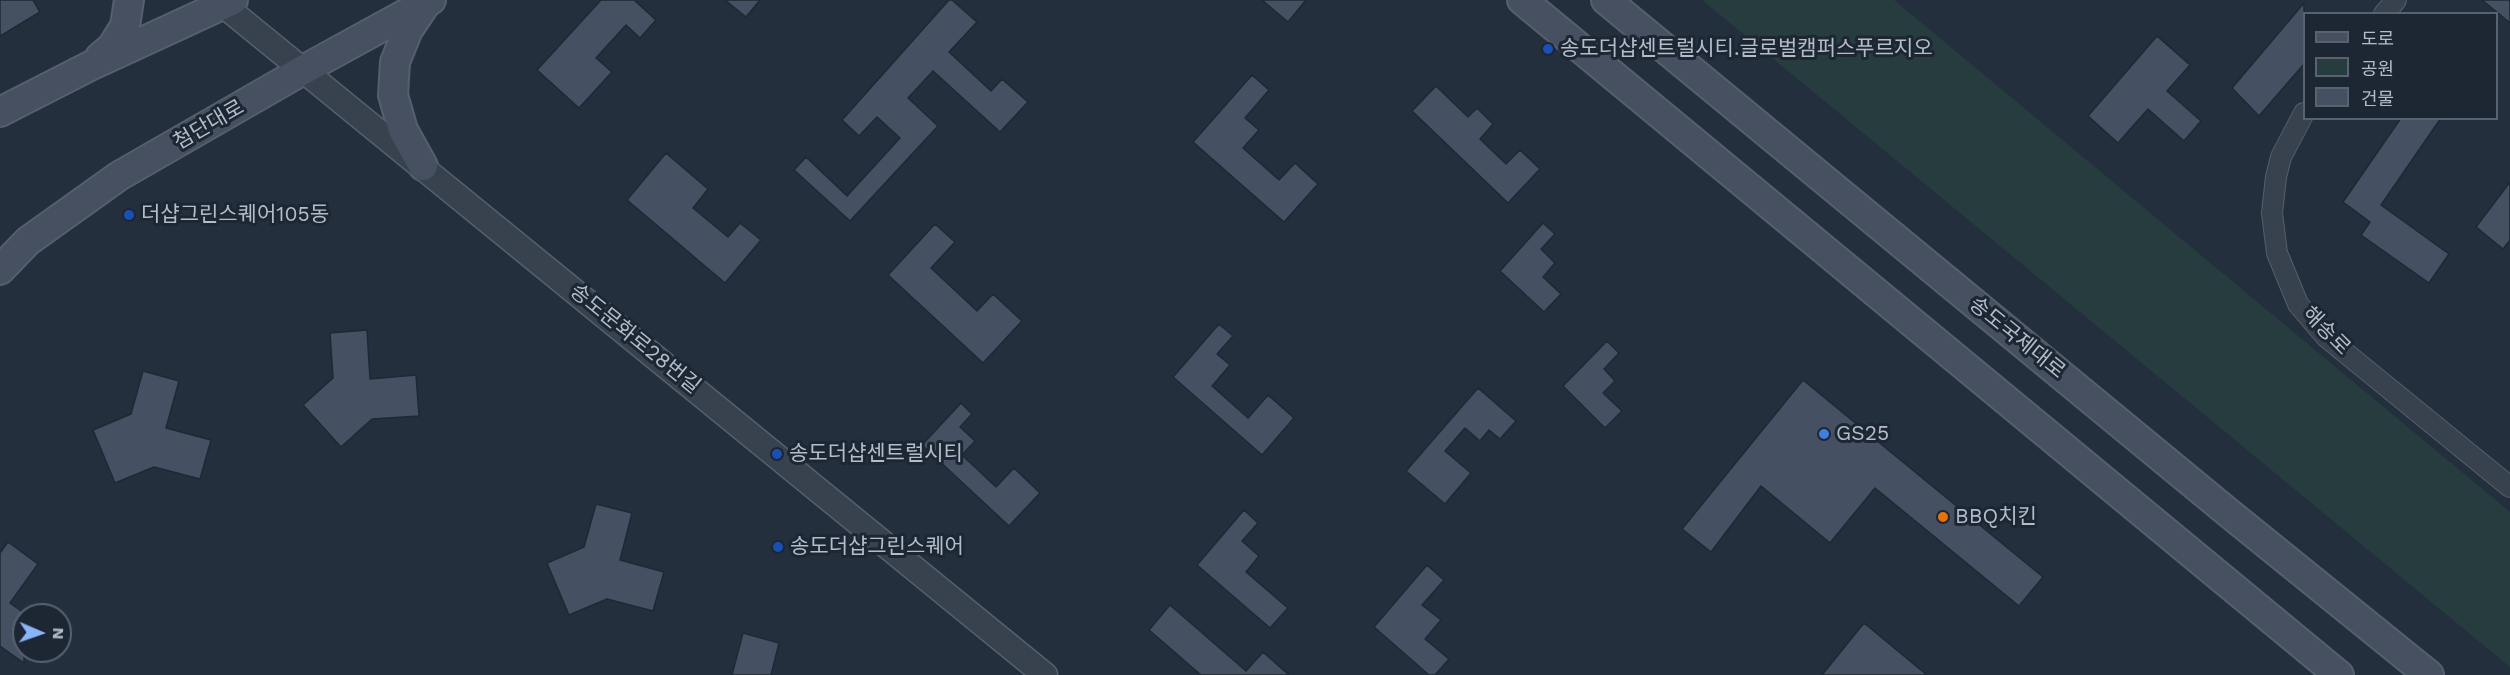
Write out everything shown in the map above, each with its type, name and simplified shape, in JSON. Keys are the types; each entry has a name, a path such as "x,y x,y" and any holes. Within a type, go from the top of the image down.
{"main road":[{"path":"90,66 112,47 125,26 129,0"},
{"path":"1522,0 2339,675"},
{"name":"송도국제대로","path":"1606,0 2429,675"},
{"path":"423,166 403,130 393,95 395,62 408,30 429,1"},
{"name":"첨단대로","path":"0,270 28,241 118,176 429,1"},
{"path":"0,112 225,2"}],"street":[{"path":"2386,12 2396,0"},
{"name":"송도문화로28번길","path":"225,2 1045,675"},
{"name":"해송로","path":"2303,115 2281,157 2273,195 2277,253 2298,304 2326,337 2510,486"}],"green space":[{"path":"1702,0 1894,0 2510,512 2510,667"}],"building":[{"path":"0,0 33,0 40,12 0,36"},
{"path":"601,0 634,0 656,20 640,38 626,25 596,58 612,72 579,108 537,70"},
{"path":"725,0 760,0 746,17"},
{"path":"949,0 952,0 977,22 949,52 991,91 1002,79 1028,102 1000,132 933,71 908,98 938,126 850,221 794,170 806,157 847,196 900,138 877,117 859,136 842,120"},
{"path":"1262,0 1306,0 1288,22"},
{"path":"2482,0 2510,0 2510,23"},
{"path":"2304,3 2303,65 2259,116 2232,88"},
{"path":"2157,36 2190,65 2167,91 2201,121 2184,141 2148,109 2118,143 2088,116"},
{"path":"1252,75 1269,90 1245,118 1259,130 1243,148 1279,180 1295,163 1318,184 1284,222 1193,142"},
{"path":"1436,86 1468,117 1477,108 1493,124 1480,139 1506,164 1520,150 1540,169 1508,203 1412,111"},
{"path":"2400,120 2440,120 2381,205 2449,254 2429,283 2361,235 2370,222 2343,202"},
{"path":"666,153 708,189 693,208 728,237 740,223 761,240 725,283 627,200"},
{"path":"2510,182 2510,240 2503,249 2476,227"},
{"path":"1543,223 1555,234 1541,249 1555,263 1543,277 1561,294 1544,312 1500,271"},
{"path":"935,224 955,242 931,268 977,311 993,294 1022,321 983,363 888,275"},
{"path":"1219,324 1233,336 1217,354 1230,365 1212,386 1248,418 1268,395 1294,418 1262,455 1173,377"},
{"path":"367,330 370,379 416,375 419,416 372,419 341,447 303,405 333,378 330,333"},
{"path":"1607,341 1619,353 1604,369 1615,381 1603,393 1622,411 1605,428 1563,386"},
{"path":"143,371 179,381 166,428 211,440 200,479 154,467 115,483 93,430 131,414"},
{"path":"1803,380 2043,577 2019,606 1875,488 1830,543 1761,486 1711,552 1682,529"},
{"path":"1478,388 1516,421 1500,439 1489,430 1480,441 1465,428 1445,451 1471,473 1445,504 1406,471"},
{"path":"961,403 972,414 960,427 975,441 962,455 996,487 1014,468 1040,493 1009,526 922,445"},
{"path":"596,504 632,513 620,560 664,572 653,611 607,599 569,615 547,563 584,547"},
{"path":"1244,510 1258,523 1242,541 1259,556 1246,572 1288,608 1270,628 1197,565"},
{"path":"8,542 38,564 10,603 12,604 12,654 0,646 0,553"},
{"path":"1427,565 1444,580 1422,605 1441,620 1425,639 1449,659 1435,675 1429,675 1374,627"},
{"path":"1170,605 1246,671 1263,652 1289,675 1201,675 1149,630"},
{"path":"1864,623 1927,675 1822,675"},
{"path":"743,633 779,643 771,675 732,675"}],"place":[{"name":"송도더샵센트럴시티.글로벌캠퍼스푸르지오","path":"1548,49"},
{"name":"더샵그린스퀘어105동","path":"129,215"},
{"name":"GS25","path":"1824,434"},
{"name":"송도더샵센트럴시티","path":"777,454"},
{"name":"BBQ치킨","path":"1943,517"},
{"name":"송도더샵그린스퀘어","path":"778,547"}]}
